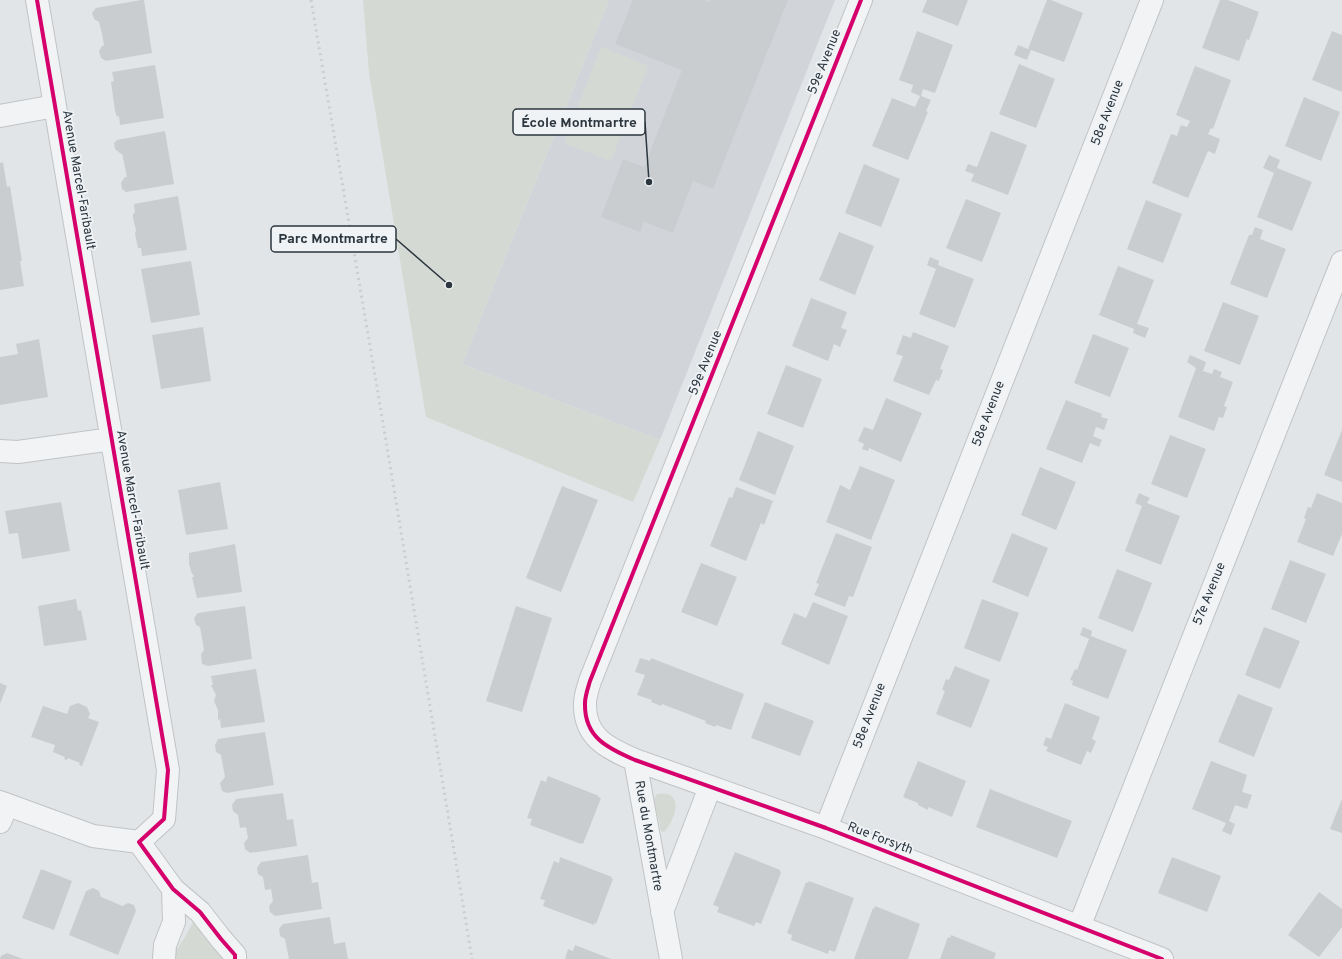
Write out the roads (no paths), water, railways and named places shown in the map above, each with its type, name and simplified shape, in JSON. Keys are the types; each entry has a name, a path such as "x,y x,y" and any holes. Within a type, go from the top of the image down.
{"street":[{"name":"Avenue Marcel-Faribault","path":"37,0 168,770 164,819 139,842"},
{"name":"59e Avenue","path":"593,735 586,719 585,702 590,681 861,0"},
{"name":"58e Avenue","path":"826,828 1152,0"},
{"path":"0,116 55,106"},
{"name":"57e Avenue","path":"1079,927 1342,262"},
{"path":"0,451 18,452 112,439"},
{"name":"Rue Forsyth","path":"593,735 613,750 635,760 826,828 1162,959"},
{"name":"Rue du Montmartre","path":"635,760 670,959"},
{"name":"Rue du Montmartre","path":"662,912 710,786"},
{"path":"2,810 93,836 139,842 173,889 200,912 221,940 235,955 235,959"},
{"path":"164,959 165,945 174,922 173,889"}],"railway":[{"path":"311,0 472,959"}],"place":[{"name":"École Montmartre","path":"649,182"},
{"name":"Parc Montmartre","path":"449,285"}]}
